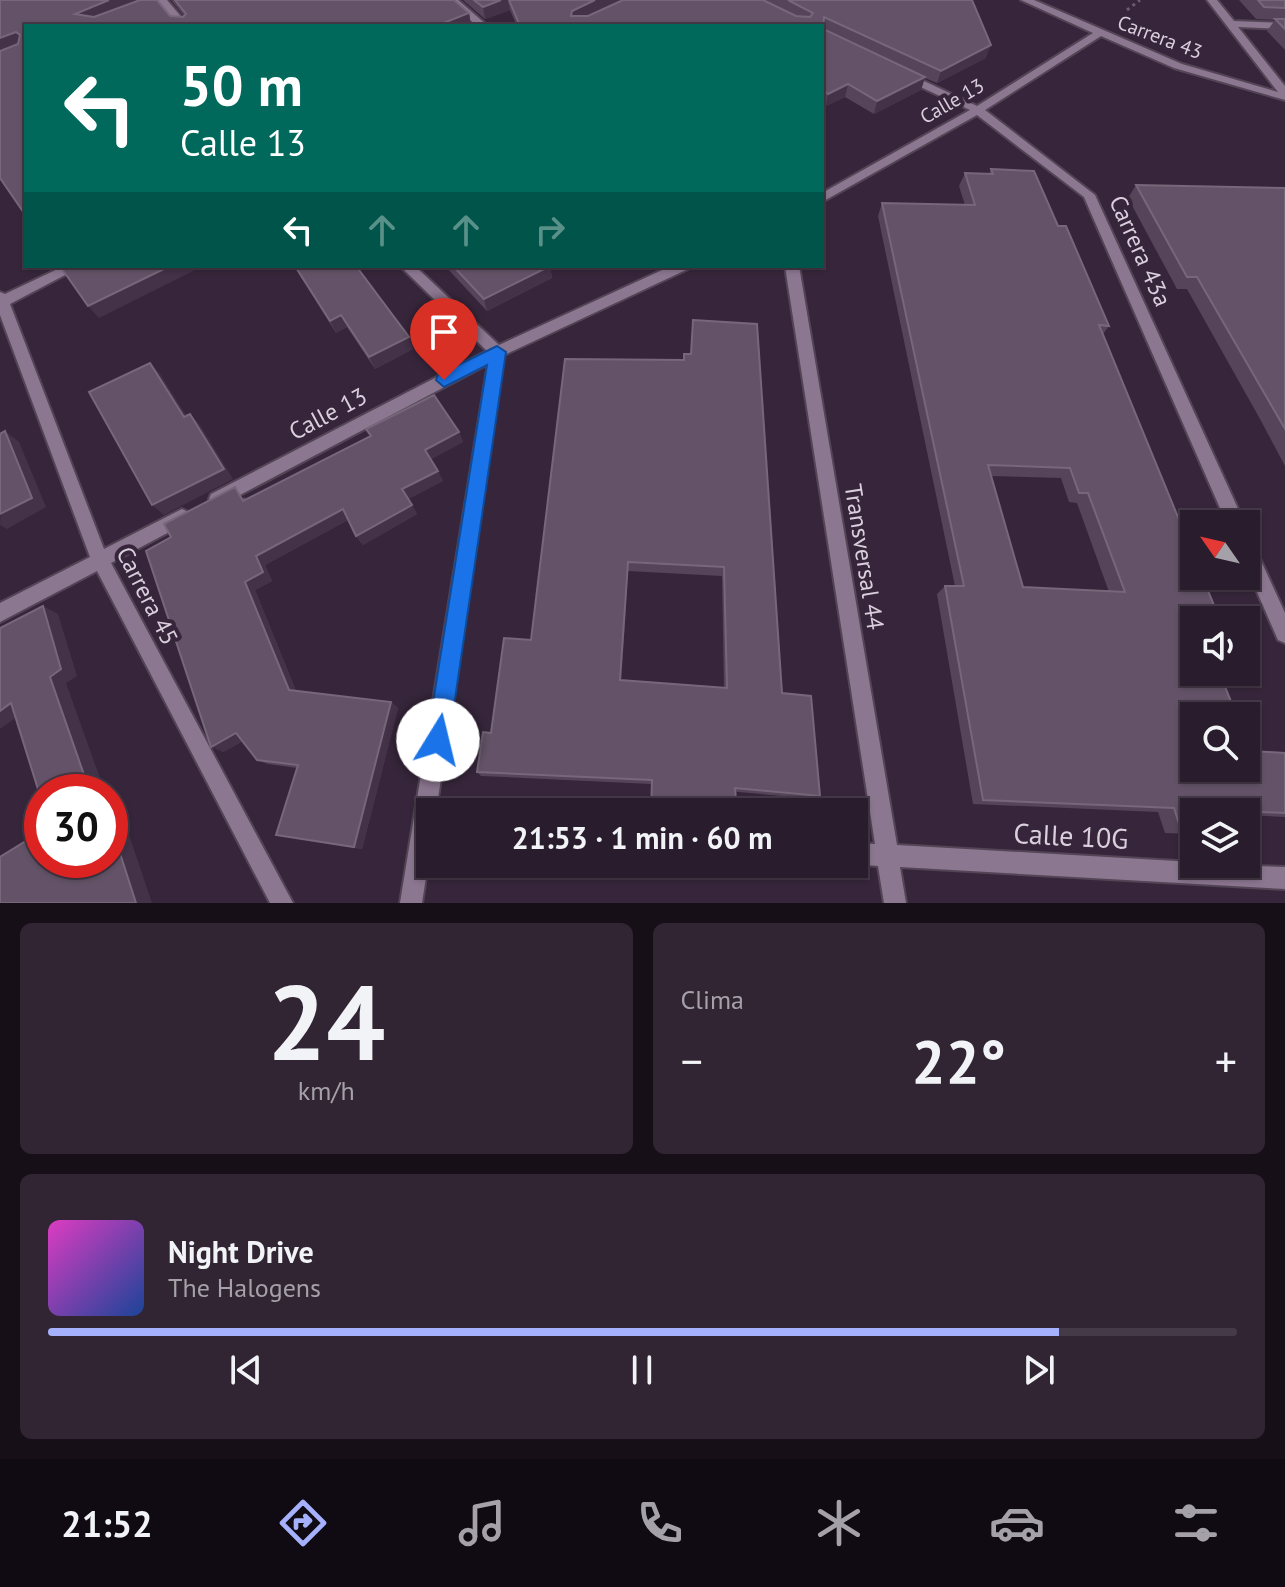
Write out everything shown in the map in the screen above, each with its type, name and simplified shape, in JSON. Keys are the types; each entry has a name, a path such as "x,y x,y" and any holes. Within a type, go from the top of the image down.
{"street":[{"path":"147,5 161,0 182,24"},
{"path":"452,0 481,24"},
{"name":"Carrera 43","path":"1026,0 1178,66 1285,95"},
{"path":"1212,0 1285,95"},
{"path":"1233,24 1285,26"},
{"name":"Calle 13","path":"824,197 978,110 1099,33"},
{"name":"Carrera 43a","path":"893,69 978,110 1089,195 1230,510"},
{"path":"1,301 71,268"},
{"path":"409,268 497,352 432,798"},
{"name":"Calle 13","path":"0,613 497,352 679,268"},
{"name":"Transversal 44","path":"792,268 895,903"},
{"name":"Carrera 45","path":"1,301 100,560 282,903"},
{"path":"1260,578 1285,634"},
{"name":"Calle 10G","path":"868,855 1285,878"},
{"path":"411,903 416,878"}],"building":[{"path":"0,0 109,0 75,14 94,17 140,0 157,0 170,16 183,17 186,14 175,0 454,0 469,13 441,24 24,24 24,213 0,178 0,51 18,44 20,35 16,32 0,38"},
{"path":"474,0 501,0 483,7"},
{"path":"509,0 595,0 572,11 571,16 588,16 623,0 763,0 796,16 810,17 813,13 788,0 972,0 991,45 941,71 824,17 823,24 519,24"},
{"path":"1258,0 1285,0 1285,8 1264,7"},
{"path":"1275,19 1285,19 1285,29"},
{"path":"824,29 925,77 877,101 848,84 828,94 824,91"},
{"path":"991,169 1034,171 1058,226 1066,226 1109,326 1099,325 1180,522 1180,590 1208,590 1214,606 1180,606 1180,686 1225,686 1231,702 1180,702 1180,782 1260,782 1260,751 1285,753 1285,813 1260,812 1260,798 1180,798 1180,827 1174,808 983,800 945,586 964,586 882,203 975,205 965,173 993,174","holes":["988,465 1070,468 1079,493 1088,493 1125,592 1023,587"]},
{"path":"1136,185 1285,188 1285,429 1197,277 1187,277"},
{"path":"61,268 166,268 88,306"},
{"path":"296,268 357,268 409,337 369,357 341,315 330,321"},
{"path":"455,268 546,268 484,299"},
{"path":"693,320 757,324 782,693 811,696 820,796 735,788 736,798 651,798 652,780 477,772 483,732 491,733 504,638 531,640 565,359 684,360 684,354 691,354","holes":["628,562 724,567 727,688 620,680"]},
{"path":"150,363 184,417 190,414 224,469 152,505 89,392"},
{"path":"434,395 459,432 425,450 438,471 402,489 412,505 356,536 343,509 256,556 263,572 245,582 289,690 391,702 354,847 276,835 298,765 257,760 236,733 211,747 146,551 171,537 164,524 235,487 243,501 371,436 366,429"},
{"path":"5,431 32,498 0,514 0,434"},
{"path":"43,606 61,669 50,677 84,774 33,774 11,703 0,711 0,628"},
{"path":"24,842 24,878 128,878 136,903 0,903 0,857"}],"route":[{"path":"438,740 497,352 444,380"}]}
